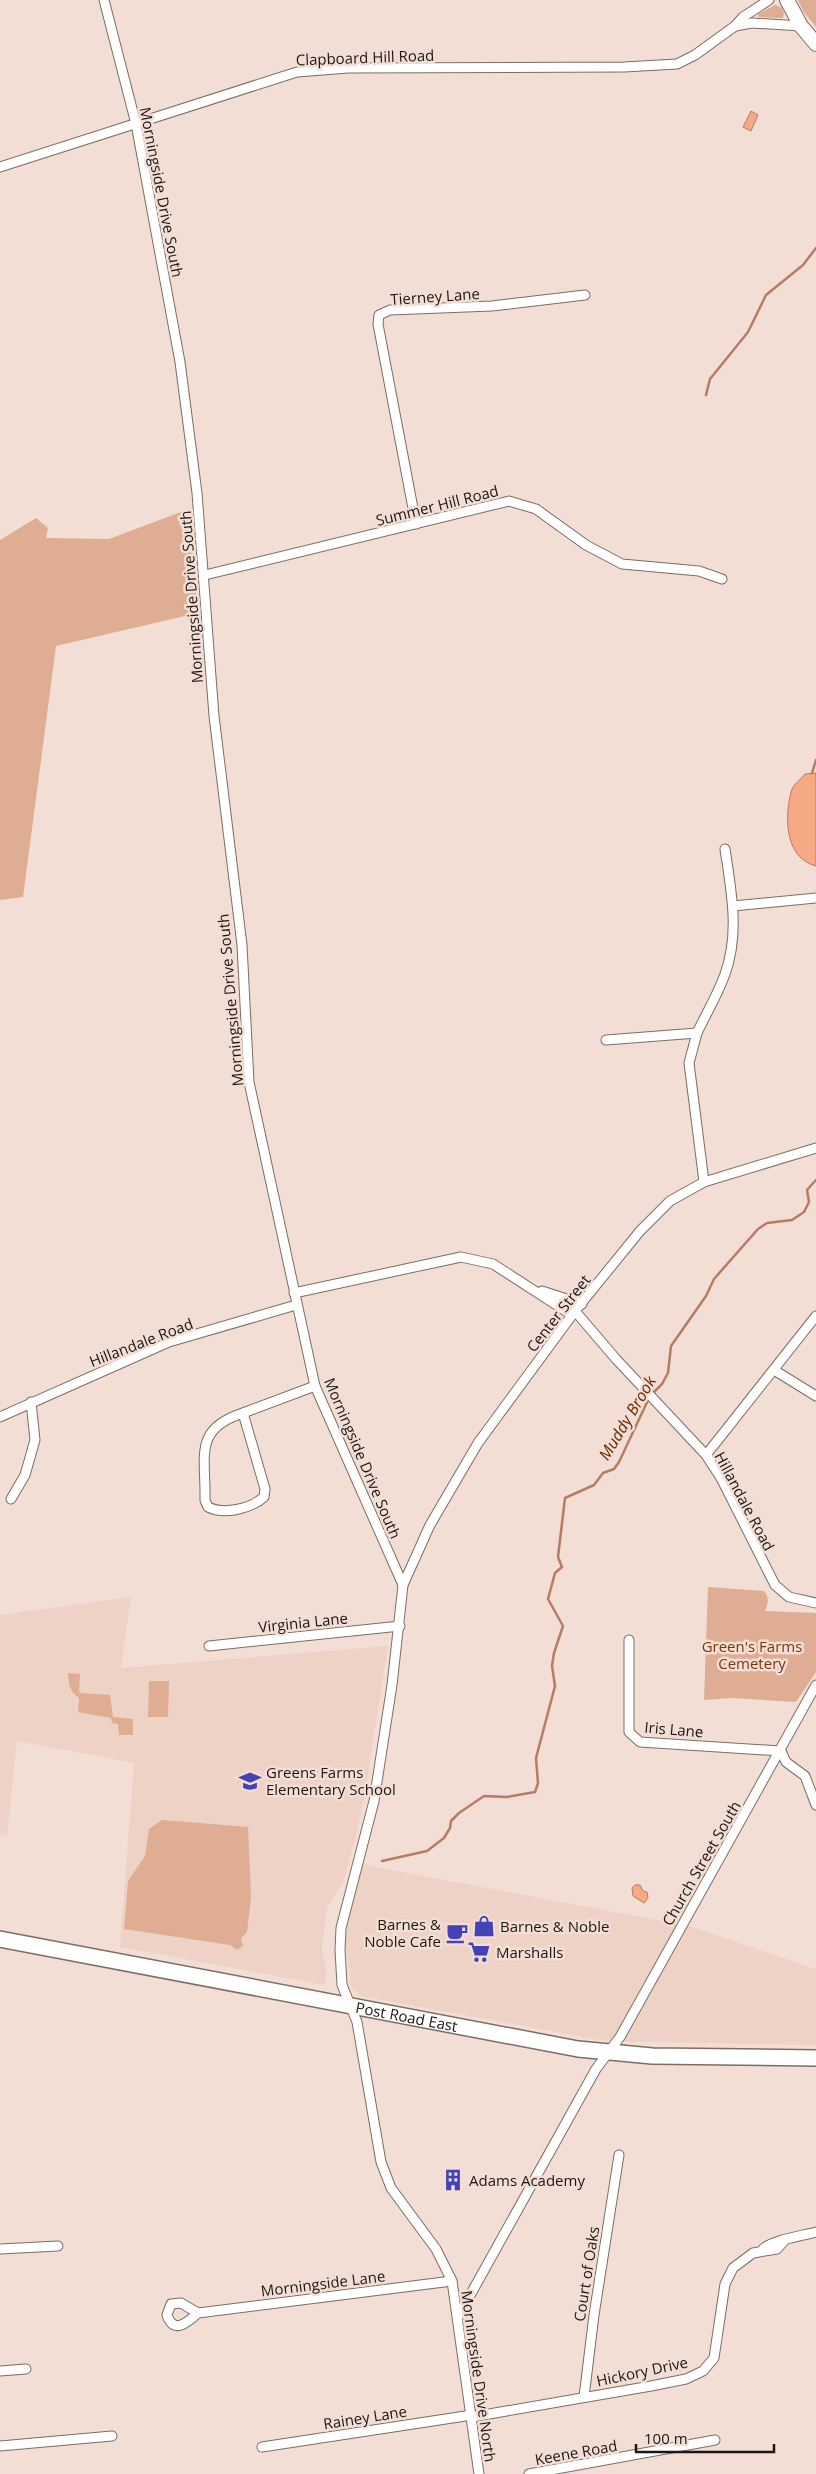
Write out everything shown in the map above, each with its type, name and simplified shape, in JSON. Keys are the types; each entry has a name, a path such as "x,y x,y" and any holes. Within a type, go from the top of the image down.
{"main road":[{"name":"Post Road East","path":"0,1939 531,2041 607,2053 816,2058"}],"street":[{"name":"Morningside Drive South","path":"104,0 136,124 180,362 197,492 205,575 214,716 242,945 249,1082 315,1386 403,1585 400,1626 374,1801 341,1928 341,1973 349,2005"},
{"name":"Clapboard Hill Road","path":"0,166 136,124 279,76 312,70 624,67 677,64 690,58 735,26 742,17 769,0"},
{"path":"787,0 801,26 816,44"},
{"name":"Clapboard Hill Road","path":"735,26 752,23 801,26"},
{"name":"Tierney Lane","path":"416,524 378,324 379,315 390,310 492,306 585,296"},
{"name":"Summer Hill Road","path":"205,575 508,501 536,509 586,544 622,564 699,571 722,579"},
{"path":"704,1182 689,1063 697,1033 725,974 734,942 733,906 725,849"},
{"path":"733,906 816,898"},
{"path":"606,1040 697,1033"},
{"name":"Center Street","path":"403,1585 430,1525 478,1443 573,1313 640,1231 670,1202 704,1182 816,1148"},
{"name":"Hillandale Road","path":"294,1293 461,1257 493,1264 573,1313 706,1455 721,1478 775,1585 789,1597 816,1603"},
{"name":"Hillandale Road","path":"533,1288 582,1304"},
{"name":"Hillandale Road","path":"0,1417 169,1342 296,1305"},
{"path":"706,1455 816,1316"},
{"path":"774,1370 816,1396"},
{"path":"244,1414 265,1488 264,1497 256,1504 246,1507 216,1511 208,1507 206,1500 206,1442 216,1425 315,1386"},
{"path":"11,1500 25,1475 35,1440 31,1402"},
{"name":"Virginia Lane","path":"209,1646 400,1626"},
{"name":"Iris Lane","path":"629,1640 629,1732 633,1738 640,1742 781,1750"},
{"name":"Church Street South","path":"458,2317 607,2053 620,2037 813,1696 816,1685"},
{"path":"781,1750 786,1762 806,1776 816,1805"},
{"name":"Morningside Drive North","path":"349,2005 357,2022 381,2162 391,2188 436,2250 452,2281 479,2474"},
{"name":"Court of Oaks","path":"584,2397 594,2315 619,2155"},
{"name":"Hickory Drive","path":"472,2416 686,2379 703,2371 714,2358 725,2284 732,2268 770,2243 816,2232"},
{"path":"0,2249 58,2246"},
{"name":"Morningside Lane","path":"198,2313 452,2281"},
{"path":"0,2371 26,2369"},
{"name":"Rainey Lane","path":"262,2447 472,2416"},
{"path":"0,2446 112,2436"},
{"name":"Keene Road","path":"529,2474 715,2440"}],"shaded area":[{"path":"751,111 758,115 751,131 743,127"},
{"path":"816,773 816,866 805,861 792,845 789,834 788,811 793,787 805,774"},
{"name":"Greens Farms Elementary School","path":"131,1597 121,1668 388,1646 364,1799 356,1836 343,1883 327,1907 322,1949 327,1975 324,1985 120,1947 134,1763 17,1741 7,1836 0,1835 0,1615"},
{"path":"360,1864 689,1926 816,1969 816,2045 605,2041 361,1996 351,1987 345,1942 349,1913"},
{"path":"635,1885 640,1885 643,1891 647,1892 648,1898 644,1903 633,1896 632,1888"}],"green space":[{"path":"798,0 816,0 816,27 803,11"},
{"path":"775,5 781,7 784,13 783,18 759,17 758,14"},
{"path":"189,509 198,613 56,646 23,897 0,900 0,540 36,518 48,528 46,538 109,539"},
{"name":"Green's Farms Cemetery","path":"708,1587 764,1591 768,1601 765,1611 816,1613 816,1672 796,1702 731,1698 704,1700"},
{"path":"68,1673 80,1674 79,1691 81,1693 110,1695 113,1717 133,1719 133,1735 119,1735 118,1724 112,1723 111,1718 78,1712 79,1698 71,1690"},
{"path":"149,1681 169,1681 168,1717 148,1717"},
{"path":"162,1820 248,1827 251,1897 247,1932 241,1938 243,1946 237,1950 230,1945 124,1929 128,1881 145,1856 149,1829"}],"waterway":[{"path":"706,395 710,379 748,332 766,295 803,265 816,248"},
{"path":"812,773 816,760"},
{"name":"Muddy Brook","path":"652,1394 662,1384 668,1373 671,1346 706,1296 714,1279 758,1229 767,1223 792,1220 804,1212 809,1202 807,1190 816,1180"},
{"name":"Muddy Brook","path":"382,1861 427,1851 444,1838 450,1828 451,1821 459,1813 484,1796 507,1797 535,1792 538,1783 536,1758 555,1686 552,1666 554,1653 563,1626 548,1599 555,1573 562,1567 558,1557 565,1498 594,1485 603,1473 614,1469 649,1398"}],"place":[{"name":"Greens Farms Elementary School","path":"250,1781"},
{"name":"Barnes & Noble","path":"484,1926"},
{"name":"Barnes & Noble Cafe","path":"457,1933"},
{"name":"Marshalls","path":"479,1952"},
{"name":"Adams Academy","path":"453,2180"}]}
